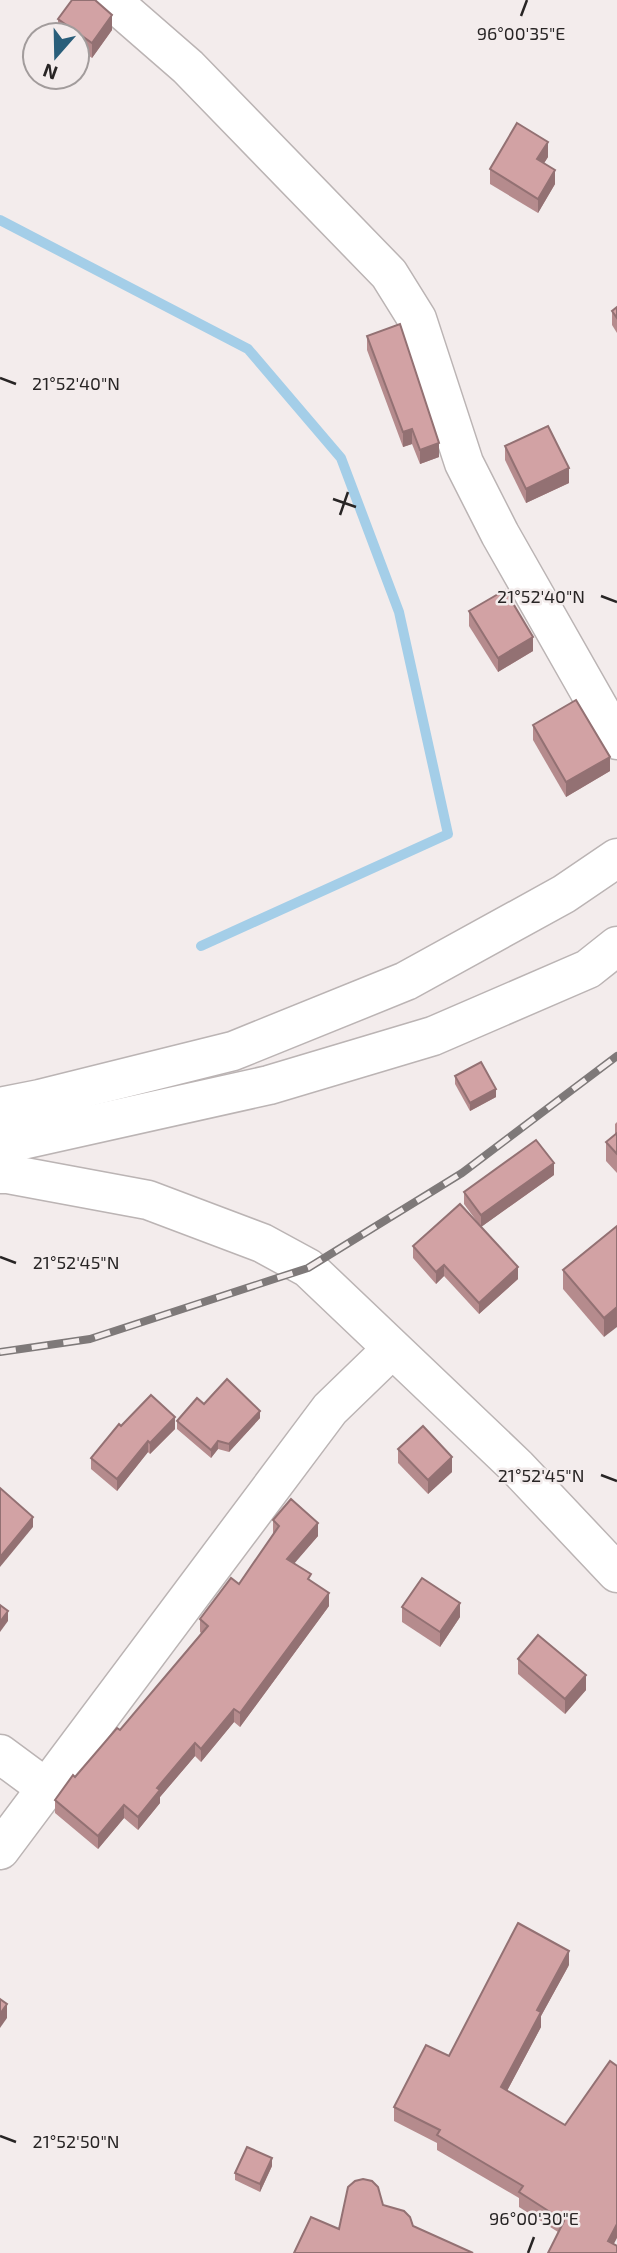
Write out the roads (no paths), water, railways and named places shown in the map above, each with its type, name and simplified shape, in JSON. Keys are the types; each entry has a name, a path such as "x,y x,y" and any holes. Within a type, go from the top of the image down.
{"street":[{"path":"111,0 188,67 389,274 417,318 464,463 500,534 617,740"},
{"path":"0,1107 79,1090 246,1046 406,981 564,894 617,858"},
{"path":"0,1145 269,1085 433,1035 588,969 617,946"},
{"path":"0,1174 148,1200 262,1243 308,1268 391,1350 517,1467 617,1573"},
{"path":"0,1850 330,1409 391,1350"},
{"path":"0,1754 46,1788"}],"waterway":[{"path":"0,220 248,349 341,458 399,612 448,834 201,946"}],"railway":[{"path":"0,1352 90,1339 308,1268 462,1173 617,1056"}]}
